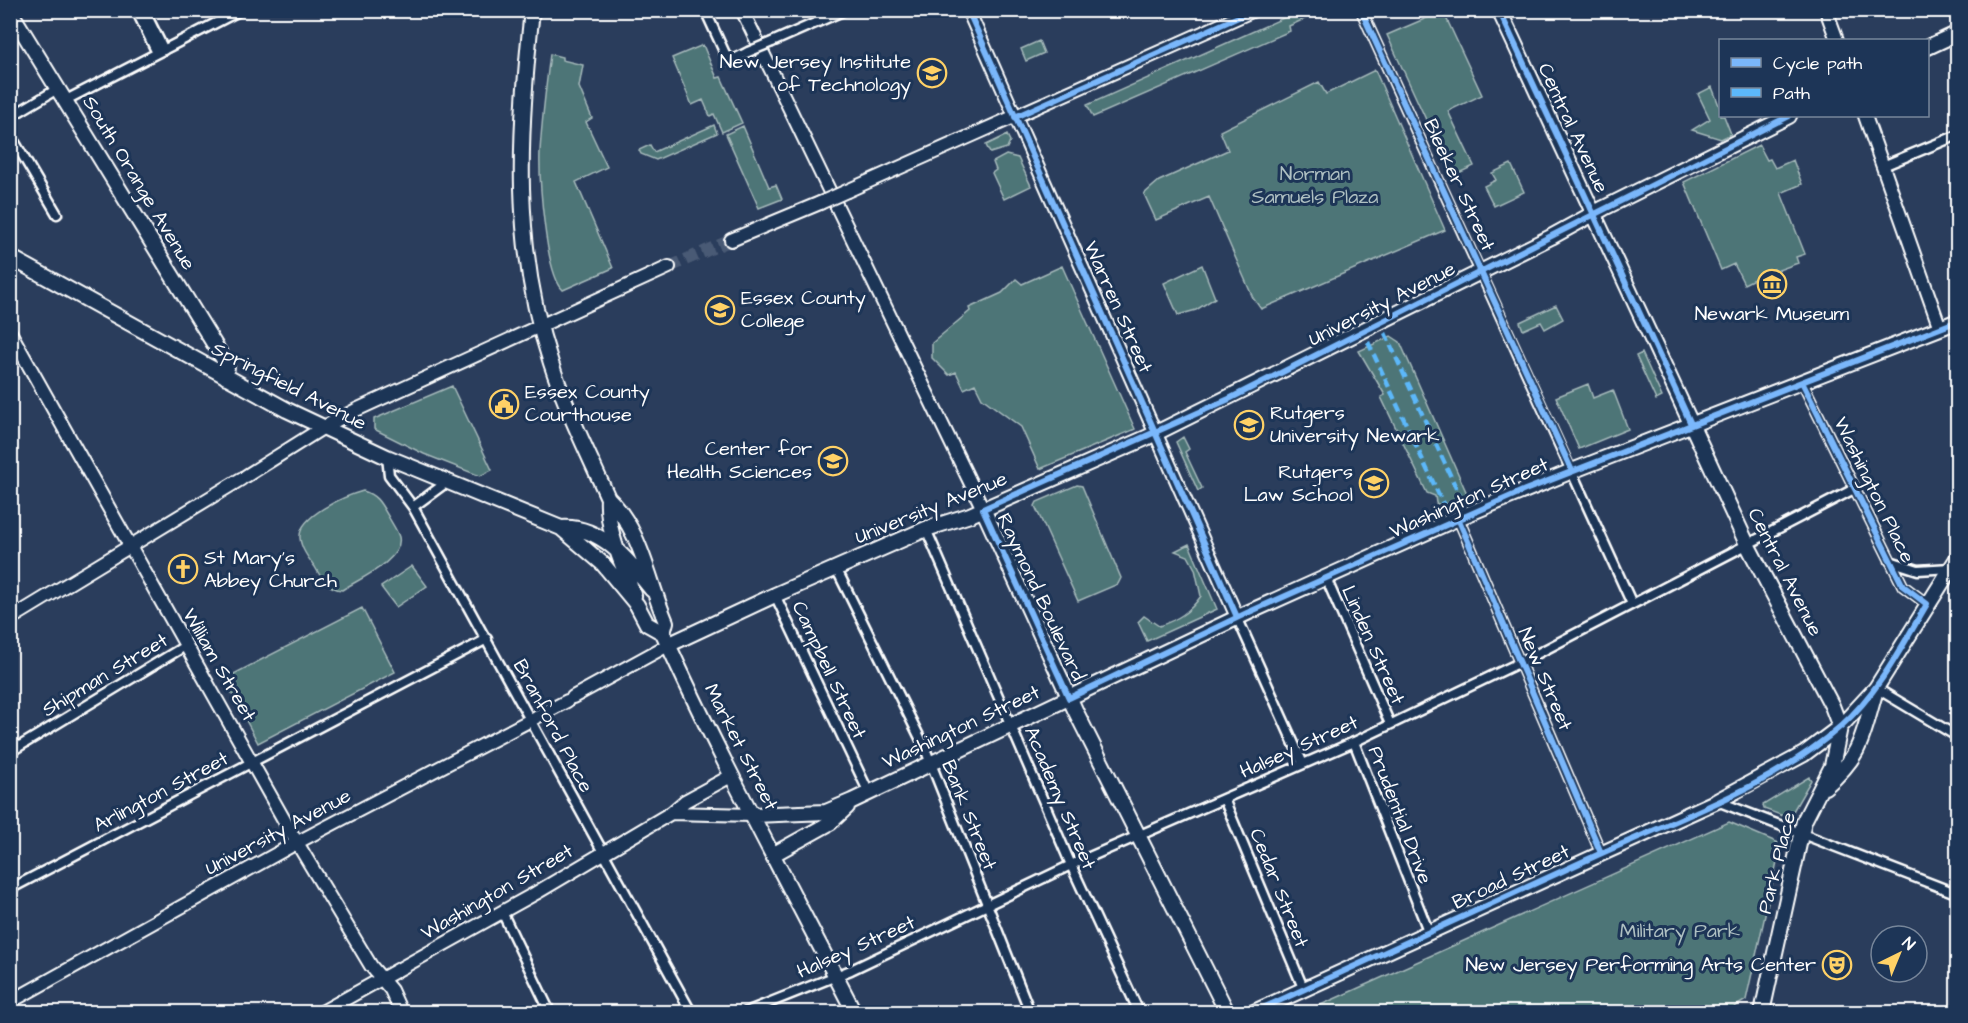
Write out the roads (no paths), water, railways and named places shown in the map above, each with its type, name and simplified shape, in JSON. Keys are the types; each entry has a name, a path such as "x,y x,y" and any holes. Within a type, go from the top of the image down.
{"main road":[{"name":"Market Street","path":"532,10 520,142 520,186 525,252 540,325 557,383 608,498 621,510 652,577 652,590 666,622 666,639 732,776 854,1012"},
{"name":"Central Avenue","path":"1499,10 1747,544 1832,706 1840,727"},
{"name":"South Orange Avenue","path":"10,11 227,365 226,377"},
{"path":"1929,47 1958,33"},
{"name":"University Avenue","path":"666,639 775,595 926,529 983,509 1157,433 1481,273 1787,117"},
{"name":"Springfield Avenue","path":"10,257 226,377 324,427 387,457 561,528 603,564 637,605 647,624 666,639"},
{"name":"Washington Street","path":"752,815 816,813 852,801 1237,617 1458,518 1691,424 1958,321"},
{"name":"Market Street","path":"608,498 607,512 637,605"},
{"name":"Raymond Boulevard","path":"983,509 1069,698 1227,1012"},
{"name":"Springfield Avenue","path":"561,528 575,527 600,538 618,551"},
{"path":"618,551 652,590"},
{"path":"1819,793 1847,768 1860,746 1876,688 1954,562"},
{"name":"Broad Street","path":"1254,1012 1716,801 1782,767 1840,727 1876,688"},
{"name":"Park Place","path":"1762,1012 1804,821 1833,766 1840,727"},
{"path":"774,854 830,823 852,801"}],"street":[{"path":"136,10 161,51"},
{"path":"144,10 161,51"},
{"path":"10,117 161,51 241,10"},
{"path":"705,10 730,61 845,10"},
{"name":"Raymond Boulevard","path":"742,10 983,509"},
{"name":"Warren Street","path":"968,10 1302,764"},
{"path":"731,240 1015,117 1239,14 1254,10"},
{"name":"Bleeker Street","path":"1361,10 1632,604"},
{"path":"1826,10 1837,39"},
{"path":"1864,117 1940,328"},
{"path":"10,134 57,214"},
{"path":"1883,166 1958,135"},
{"path":"10,620 324,427 669,267"},
{"name":"William Street","path":"10,332 132,547 185,646 371,966 391,990 401,1012"},
{"name":"Washington Place","path":"1802,382 1903,586 1928,604"},
{"name":"Branford Place","path":"387,457 389,475 413,507 691,1012"},
{"path":"413,507 447,482"},
{"name":"Halsey Street","path":"746,1012 836,977 1071,865 1354,742 1520,663 1854,489"},
{"name":"New Street","path":"1458,518 1601,853"},
{"name":"Academy Street","path":"926,529 1071,865 1139,1012"},
{"path":"1890,561 1918,570 1954,562"},
{"name":"Bank Street","path":"836,568 930,763 1030,1012"},
{"name":"Linden Street","path":"1326,578 1390,724"},
{"name":"Campbell Street","path":"775,595 869,793"},
{"name":"Arlington Street","path":"10,889 487,639"},
{"name":"University Avenue","path":"10,1002 298,842 570,699 666,639"},
{"name":"Shipman Street","path":"10,752 185,646"},
{"path":"1876,688 1958,737"},
{"name":"Prudential Drive","path":"1354,742 1429,933"},
{"path":"671,813 685,801 732,776"},
{"name":"Cedar Street","path":"1224,799 1304,990"},
{"path":"1716,801 1958,894"},
{"name":"Washington Street","path":"322,1012 502,912 671,813 752,815"},
{"path":"502,912 550,1012"}],"tunnel":[{"path":"669,267 731,240"}],"place":[{"name":"New Jersey Institute of Technology","path":"932,73"},
{"name":"Newark Museum","path":"1772,284"},
{"name":"Essex County College","path":"720,310"},
{"name":"Essex County Courthouse","path":"504,404"},
{"name":"Rutgers University Newark","path":"1249,425"},
{"name":"Center for Health Sciences","path":"833,461"},
{"name":"Rutgers Law School","path":"1374,483"},
{"name":"St Mary's Abbey Church","path":"183,569"},
{"name":"New Jersey Performing Arts Center","path":"1837,965"}],"park label":[{"name":"Norman Samuels Plaza","path":"1315,186"},
{"name":"Military Park","path":"1680,931"}]}
